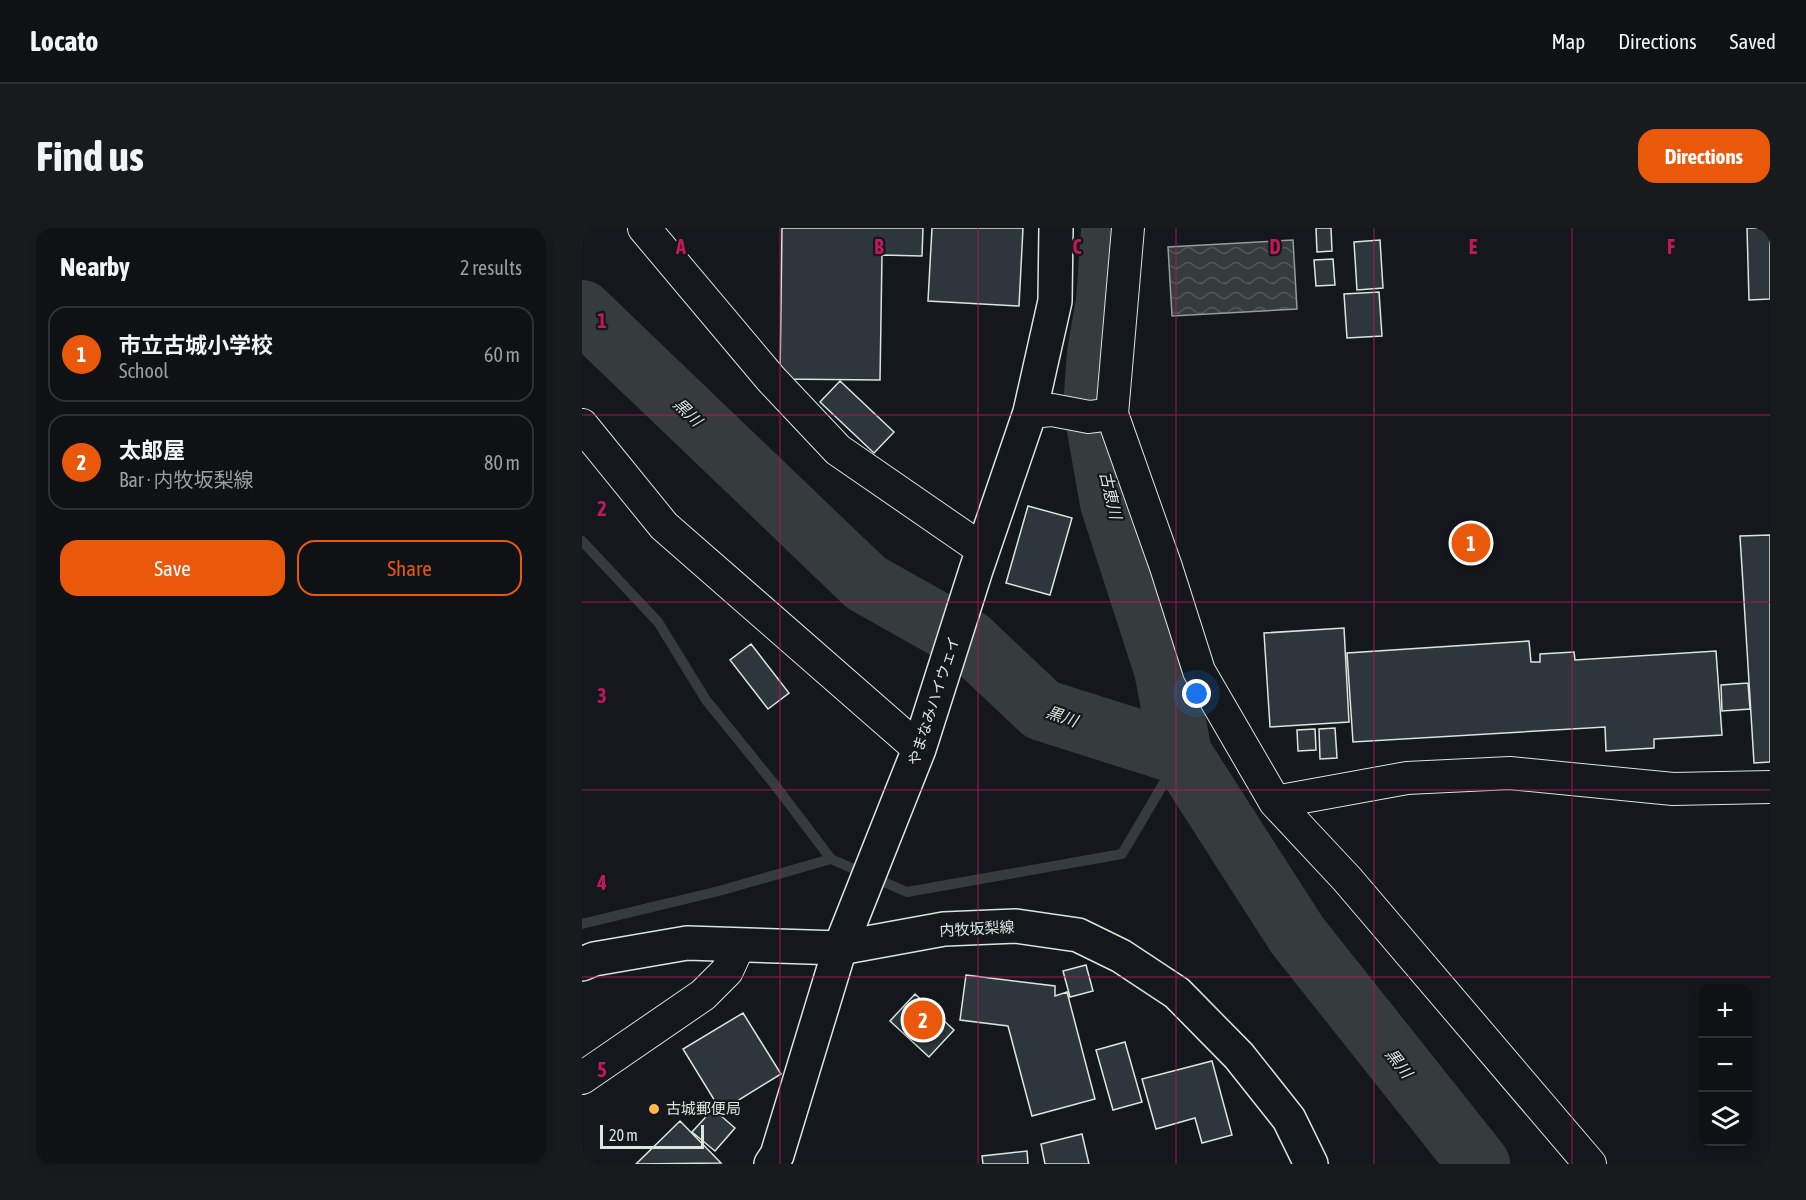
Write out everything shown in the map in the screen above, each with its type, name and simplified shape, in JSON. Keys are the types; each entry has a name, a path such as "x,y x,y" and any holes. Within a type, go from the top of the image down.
{"main road":[{"name":"やまなみハイウェイ","path":"771,1164 777,1155 846,935 923,736 979,560 1041,411 1055,301 1056,228"},
{"name":"内牧坂梨線","path":"582,964 594,958 687,943 739,945 846,935 1016,926 1078,935 1121,956 1177,993 1239,1056 1268,1092 1289,1119 1311,1164"}],"street":[{"path":"644,228 771,379 838,450 979,560"},
{"path":"1128,228 1100,415 1166,567 1199,671 1275,802 1347,879 1590,1164"},
{"path":"1041,411 1100,415"},
{"path":"582,425 664,526 923,736"},
{"path":"1275,802 1407,778 1510,773 1673,789 1770,788"},
{"path":"582,1078 703,995 727,971 739,945"}],"water":[{"path":"1293,240 1297,309 1172,316 1168,247"}],"building":[{"path":"782,228 923,228 922,256 882,255 880,380 780,379"},
{"path":"932,228 1023,228 1019,306 928,301"},
{"path":"1316,228 1331,228 1332,251 1317,252"},
{"path":"1747,228 1770,228 1770,299 1749,300"},
{"path":"1380,240 1383,288 1357,290 1354,242"},
{"path":"1333,259 1335,285 1316,286 1314,260"},
{"path":"1379,292 1382,336 1347,338 1344,294"},
{"path":"840,381 894,432 874,453 820,402"},
{"path":"1028,506 1072,518 1050,595 1006,583"},
{"path":"1770,535 1770,762 1754,763 1740,536"},
{"path":"1344,628 1349,722 1270,727 1264,633"},
{"path":"1529,641 1531,662 1540,662 1540,654 1574,652 1575,660 1716,651 1722,735 1654,739 1654,748 1606,751 1605,727 1353,742 1347,653"},
{"path":"751,644 789,693 768,709 730,660"},
{"path":"1748,683 1750,709 1722,711 1721,685"},
{"path":"1335,728 1337,758 1320,759 1319,729"},
{"path":"1315,729 1316,750 1298,751 1297,730"},
{"path":"1086,965 1093,991 1070,997 1063,971"},
{"path":"966,975 1055,986 1055,996 1067,992 1095,1099 1032,1116 1008,1026 960,1020"},
{"path":"915,994 954,1030 929,1057 890,1021"},
{"path":"743,1013 781,1074 721,1111 683,1049"},
{"path":"1125,1042 1142,1102 1113,1110 1096,1050"},
{"path":"1212,1061 1232,1135 1202,1143 1195,1118 1156,1129 1142,1079"},
{"path":"713,1109 735,1128 715,1151 692,1132"},
{"path":"680,1121 721,1163 636,1164"},
{"path":"1082,1134 1089,1164 1045,1164 1041,1144"},
{"path":"1027,1151 1028,1164 983,1164 982,1156"}],"waterway":[{"name":"古恵川","path":"1112,231 1107,301 1098,353 1094,407 1111,503 1165,670 1181,754"},
{"name":"黒川","path":"582,311 866,583 969,641 1042,710 1181,754 1297,935 1479,1164"},
{"path":"582,541 658,622 706,700 831,859 907,892 1122,854 1181,754"},
{"path":"582,924 719,891 831,859"}],"place":[{"name":"市立古城小学校","path":"1471,543"},
{"name":"太郎屋","path":"923,1020"},
{"name":"古城郵便局","path":"654,1109"}]}
